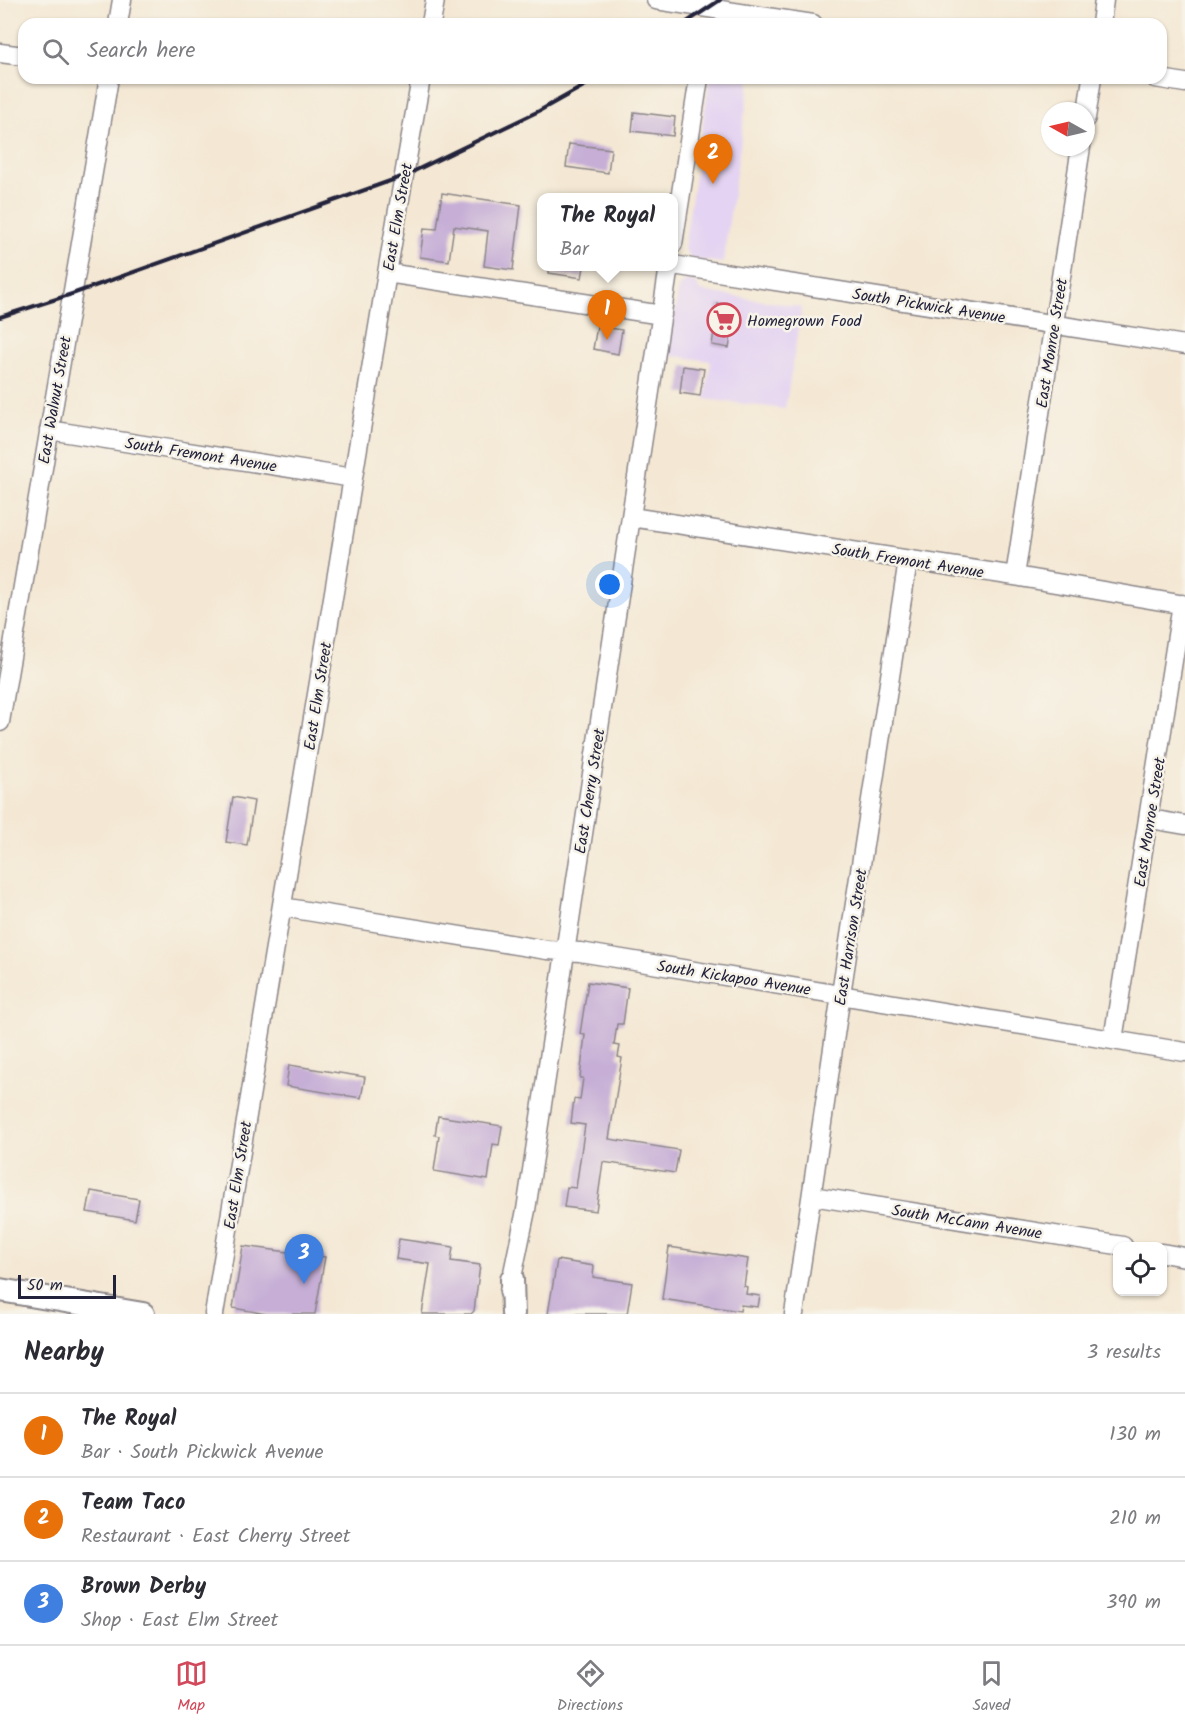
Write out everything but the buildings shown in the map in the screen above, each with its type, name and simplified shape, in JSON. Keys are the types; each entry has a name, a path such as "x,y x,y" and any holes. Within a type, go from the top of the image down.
{"main road":[{"path":"512,1279 513,1314"},
{"path":"0,1290 143,1314"}],"street":[{"path":"119,18 122,0"},
{"path":"432,18 435,0"},
{"path":"656,0 709,11 765,18"},
{"path":"1102,18 1104,0"},
{"path":"0,53 18,56"},
{"path":"1167,80 1185,83"},
{"name":"East Walnut Street","path":"0,722 108,84"},
{"name":"East Elm Street","path":"214,1314 420,84"},
{"path":"678,212 698,84"},
{"path":"1088,102 1091,84"},
{"name":"East Monroe Street","path":"1015,576 1081,156"},
{"name":"South Pickwick Avenue","path":"678,267 1185,345"},
{"name":"East Cherry Street","path":"502,1314 525,1222 670,271"},
{"path":"387,273 662,315"},
{"name":"South Fremont Avenue","path":"49,430 353,478"},
{"name":"South Fremont Avenue","path":"631,517 1184,604"},
{"name":"East Harrison Street","path":"794,1314 908,560"},
{"name":"East Monroe Street","path":"1113,1040 1184,604"},
{"path":"1150,819 1185,825"},
{"name":"South Kickapoo Avenue","path":"282,907 547,950 580,952 1185,1052"},
{"name":"South McCann Avenue","path":"812,1196 1113,1244"},
{"path":"1167,1254 1185,1257"}],"shaded area":[{"path":"709,84 749,84 723,263 693,259 684,248"},
{"path":"688,279 697,284 700,291 802,307 785,409 705,399 711,361 668,355 679,287"}],"railway":[{"path":"693,18 720,0"},
{"path":"0,317 72,294 404,176 539,111 587,84"}],"place":[{"name":"Team Taco","path":"713,184"},
{"name":"Homegrown Food","path":"724,320"},
{"name":"The Royal","path":"607,340"},
{"name":"Brown Derby","path":"304,1284"}]}
